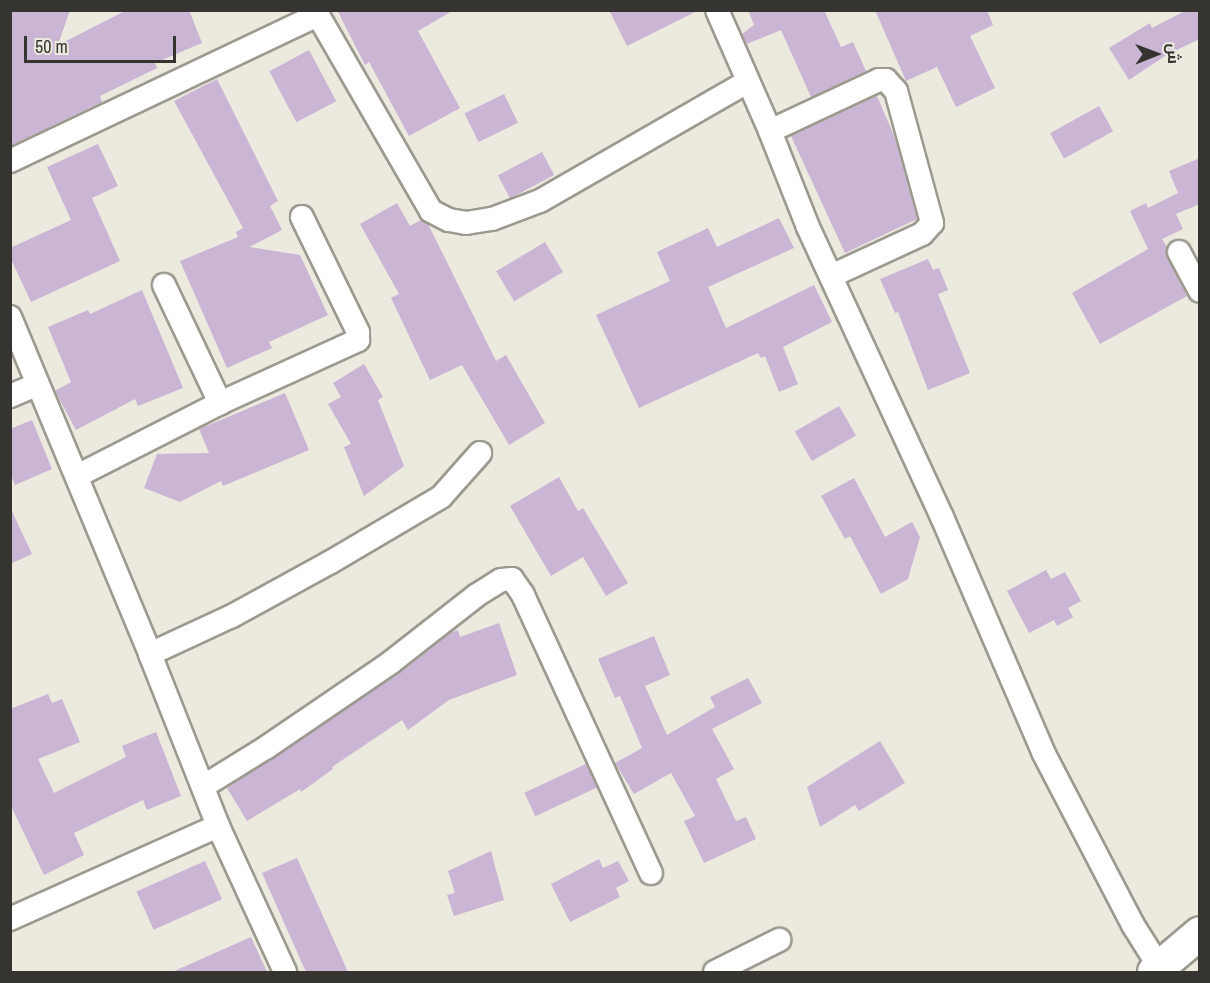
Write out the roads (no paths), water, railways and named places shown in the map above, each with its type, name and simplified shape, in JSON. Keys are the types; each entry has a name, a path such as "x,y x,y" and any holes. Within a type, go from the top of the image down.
{"street":[{"path":"717,10 770,131 808,227 946,527 1043,752 1157,970 1200,933"},
{"path":"10,161 316,13 431,211 449,220 466,223 492,219 540,201 747,82"},
{"path":"770,131 879,80 886,80 896,91 932,224 922,234 831,276"},
{"path":"77,476 220,403 358,340 358,332 302,217"},
{"path":"1179,252 1200,291"},
{"path":"164,285 220,403"},
{"path":"10,317 204,786 218,826 285,972"},
{"path":"10,396 38,384"},
{"path":"150,654 232,616 329,563 431,503 449,490 480,453"},
{"path":"204,786 267,747 390,663 477,595 501,580 512,579 523,596 651,873"},
{"path":"10,919 218,826"},
{"path":"715,972 779,940"}]}
